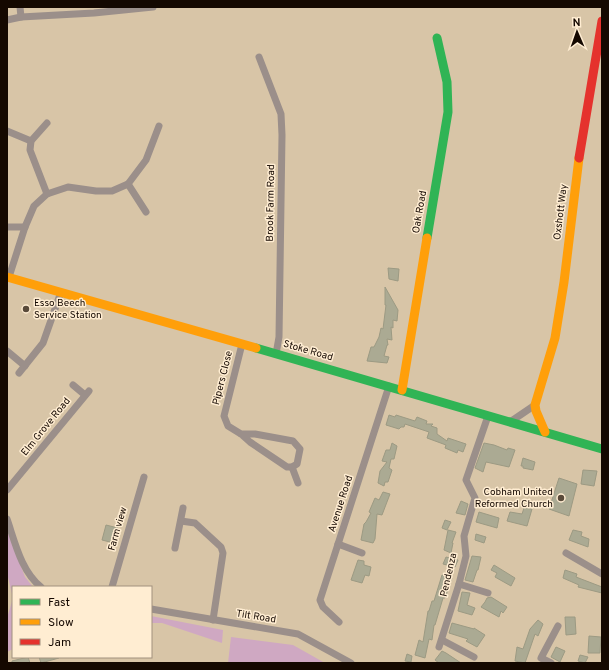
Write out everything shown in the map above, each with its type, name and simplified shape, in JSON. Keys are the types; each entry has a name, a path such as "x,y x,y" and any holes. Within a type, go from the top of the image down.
{"street":[{"path":"20,7 21,17"},
{"path":"7,20 21,17 94,13 153,7"},
{"name":"Oxshott Way","path":"535,404 555,338 558,321 576,179 602,21"},
{"name":"Oak Road","path":"402,390 448,112 447,82 437,38"},
{"name":"Brook Farm Road","path":"259,57 281,114 279,337 276,354"},
{"path":"47,123 32,141 30,150 47,194"},
{"path":"8,277 25,227 34,206 47,194 68,187 96,191 112,191 128,184 146,160 159,126"},
{"path":"7,131 32,141"},
{"path":"128,184 146,212"},
{"path":"7,227 25,227"},
{"name":"Stoke Road","path":"8,277 389,386 602,449"},
{"path":"19,373 43,343 61,292"},
{"name":"Pipers Close","path":"242,344 224,416 228,426 287,467 292,467"},
{"path":"7,351 25,366"},
{"name":"Elm Grove Road","path":"7,490 87,393 74,385"},
{"name":"Avenue Road","path":"339,622 322,607 320,600 389,386"},
{"path":"510,422 535,404 536,411 545,432"},
{"name":"Pendenza","path":"439,647 459,584 466,556 464,536 475,498 466,480 488,416"},
{"path":"241,434 255,434 292,441 300,449 297,464 292,467 298,483"},
{"name":"Farm view","path":"112,586 144,477"},
{"path":"175,548 183,508"},
{"path":"7,519 21,558 29,574 40,586"},
{"path":"181,521 195,523 221,547 223,553 213,620"},
{"path":"338,544 362,553"},
{"path":"566,553 602,574"},
{"path":"459,584 488,593"},
{"name":"Tilt Road","path":"152,609 298,634 351,663"},
{"path":"551,663 541,658 558,626"},
{"path":"442,640 474,657"}],"shaded area":[{"path":"7,530 25,577 32,586 12,586 12,594 7,573"},
{"path":"12,601 12,650 7,652 7,618"},
{"path":"152,616 223,630 222,643 162,623 152,623"},
{"path":"231,637 293,645 325,663 228,663"}],"building":[{"path":"388,268 399,269 398,281 389,279"},
{"path":"385,287 398,310 397,321 393,320 393,328 391,327 392,340 387,339 388,345 384,356 389,357 387,363 367,361 371,347 374,347 379,337 381,328 383,329 386,305"},
{"path":"389,415 395,417 396,415 415,421 417,417 427,421 426,424 433,424 431,426 437,428 437,434 447,441 448,438 466,444 463,452 458,450 457,453 445,448 446,445 427,438 429,432 405,424 404,427 399,429 386,425"},
{"path":"392,443 397,446 394,459 391,459 389,468 392,470 388,482 385,482 384,486 378,483 380,471 387,462 382,461 386,450 390,450"},
{"path":"484,443 507,450 508,448 515,450 509,467 486,462 483,472 475,468"},
{"path":"523,458 535,462 533,470 523,468 523,466 521,466"},
{"path":"583,470 597,471 594,486 581,484"},
{"name":"Cobham United Reformed Church","path":"559,478 577,484 569,516 549,509"},
{"path":"383,492 390,494 382,515 377,514 375,539 373,543 361,540 364,524 371,513 369,512 375,498 379,500"},
{"path":"461,501 468,504 465,515 456,513"},
{"path":"524,508 532,509 527,526 507,521 510,512 522,514"},
{"path":"479,512 499,518 497,528 476,522"},
{"path":"445,520 451,522 447,530 442,528"},
{"path":"106,525 118,528 114,543 102,540"},
{"path":"448,530 456,532 452,543 451,553 444,550"},
{"path":"573,530 582,532 581,536 589,539 588,547 569,540"},
{"path":"476,534 486,537 484,543 475,540"},
{"path":"472,556 481,557 473,582 465,580"},
{"path":"446,557 458,560 455,567 443,564"},
{"path":"358,560 364,561 364,565 371,567 369,576 365,575 362,583 351,580"},
{"path":"494,565 515,578 511,586 495,577 497,573 491,570"},
{"path":"565,570 577,574 576,577 602,587 602,593 578,587 579,585 563,578"},
{"path":"442,575 452,578 445,598 443,598 434,625 432,640 429,639 425,658 415,655 419,640 423,642 428,611 432,601 434,601"},
{"path":"462,592 470,593 467,605 475,608 472,615 458,611"},
{"path":"491,597 507,607 503,613 501,611 499,617 481,607 487,598"},
{"path":"565,617 575,617 576,634 566,635"},
{"path":"538,620 543,624 538,636 535,634 525,663 515,661 517,647 523,649 530,629"},
{"path":"452,623 474,628 485,635 477,647 466,641 468,639 449,633"},
{"path":"589,636 601,637 600,653 588,653"},
{"path":"556,647 565,651 560,662 551,657"},
{"path":"442,651 461,663 439,663 435,660"},
{"path":"407,654 412,656 411,662 405,661"},
{"path":"580,655 588,657 585,663 578,661"},
{"path":"28,658 30,663 12,663 12,661"},
{"path":"39,658 59,658 41,663"}],"traffic: fast":[{"path":"427,238 448,112 447,82 437,38"},
{"path":"256,348 602,449"}],"traffic: slow":[{"path":"545,432 535,405 555,338 564,282 579,158"},
{"path":"402,390 427,238"},
{"path":"7,277 256,348"}],"traffic: jam":[{"path":"579,158 602,21"}],"place":[{"name":"Esso Beech Service Station","path":"26,309"},
{"name":"Cobham United Reformed Church","path":"561,498"}]}
